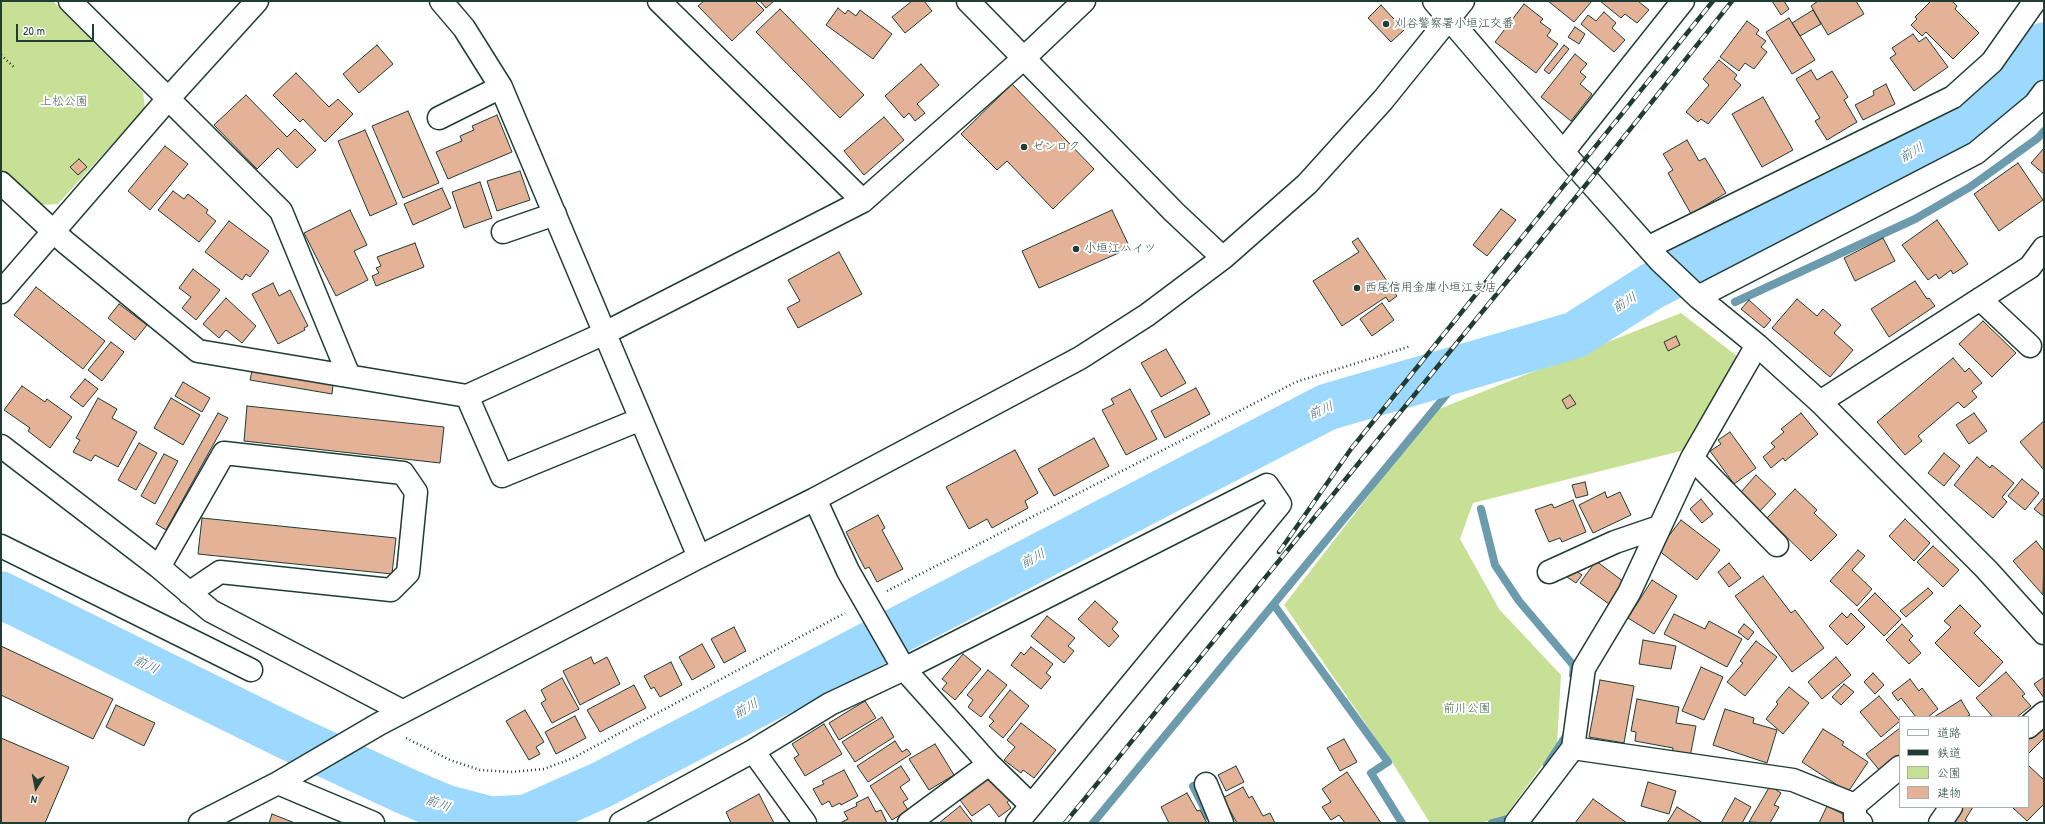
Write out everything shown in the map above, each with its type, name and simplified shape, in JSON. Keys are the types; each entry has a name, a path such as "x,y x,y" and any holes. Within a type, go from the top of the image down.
{"street":[{"path":"70,1 281,211 349,376"},
{"path":"1,292 168,99 257,1"},
{"path":"441,1 464,28 501,87 699,557"},
{"path":"659,1 863,201"},
{"path":"968,1 1174,212 1223,258"},
{"path":"1,183 54,231 198,351 467,396 605,333 863,201 1024,58 1084,1"},
{"path":"1434,1 1563,152 1654,254 1698,297 1757,345 1820,402 1987,570 2044,633"},
{"path":"200,823 279,783 376,725 699,557 815,500 1080,358 1147,315 1223,258 1307,184 1383,100 1463,1"},
{"path":"1563,152 1683,1"},
{"path":"1654,254 1953,97 1992,62 2035,1"},
{"path":"439,118 501,87"},
{"path":"1698,297 1976,153 2035,104 2044,92"},
{"path":"503,232 555,214"},
{"path":"1820,402 2030,267 2044,248"},
{"path":"1980,299 2030,346"},
{"path":"1516,823 1574,748 1584,668 1629,593 1692,458 1757,345"},
{"path":"467,396 502,476 641,419"},
{"path":"1,446 159,567 211,611 402,712"},
{"path":"159,567 224,453 403,473 416,492 408,573 391,590 220,572 189,593"},
{"path":"1692,458 1777,545"},
{"path":"621,823 753,752 830,704 1267,485 1280,504 1017,823"},
{"path":"815,500 848,571 865,603 904,668 989,764 1031,805"},
{"path":"1549,572 1616,542 1659,527"},
{"path":"1,546 251,670"},
{"path":"2029,727 2044,713"},
{"path":"1574,748 1794,780 1858,814 1899,768"},
{"path":"753,752 806,823"},
{"path":"908,823 989,764"},
{"path":"279,783 373,823"},
{"path":"1206,784 1222,823"},
{"path":"1940,823 1950,808"}],"path":[{"path":"1,55 15,68"},
{"path":"376,725 450,760 480,770 511,772 544,769 573,758 865,603 1296,382 1411,346"}],"green space":[{"name":"上松公園","path":"1,1 53,1 143,92 145,108 58,204 39,205 1,170"},
{"name":"前川公園","path":"1681,313 1737,356 1689,449 1473,503 1460,539 1499,609 1561,675 1557,745 1504,818 1478,823 1430,823 1392,762 1284,605 1434,411"}],"building":[{"path":"704,1 755,1 764,10 732,41 698,6"},
{"path":"760,1 774,1 766,8"},
{"path":"912,1 924,1 932,11 905,33 892,17"},
{"path":"1548,1 1592,1 1574,22"},
{"path":"1600,1 1638,1 1649,10 1637,23 1625,14 1621,18"},
{"path":"1772,1 1784,1 1789,9 1781,15"},
{"path":"1818,1 1856,1 1864,14 1828,35 1811,6"},
{"path":"1931,1 1952,1 1957,6 1955,9 1979,33 1953,59 1926,32 1922,36 1911,25 1917,19 1915,17"},
{"path":"1524,4 1543,19 1540,22 1551,30 1547,36 1558,44 1536,73 1495,42"},
{"path":"1381,5 1404,30 1391,42 1368,18"},
{"path":"838,8 845,14 848,10 856,16 860,10 892,34 873,59 826,25"},
{"path":"780,9 864,95 840,118 756,32"},
{"path":"1813,10 1821,24 1800,36 1792,23"},
{"path":"1604,12 1616,23 1612,28 1625,40 1614,52 1581,24 1588,15 1596,21"},
{"path":"1789,18 1815,60 1792,74 1766,32"},
{"path":"1747,21 1759,30 1756,34 1766,41 1761,47 1767,52 1754,69 1745,63 1739,71 1720,57"},
{"path":"1575,27 1585,34 1579,44 1568,37"},
{"path":"1913,34 1919,42 1926,37 1948,67 1914,91 1890,58 1896,54 1892,48"},
{"path":"377,45 393,64 359,93 343,74"},
{"path":"1564,45 1569,49 1549,74 1544,70"},
{"path":"1575,54 1587,64 1580,72 1586,77 1580,84 1592,94 1571,121 1541,97"},
{"path":"1719,60 1737,75 1734,79 1741,85 1708,124 1701,119 1698,122 1686,112 1709,85 1703,79"},
{"path":"921,64 939,85 917,104 925,113 915,121 909,113 904,118 885,96"},
{"path":"1811,70 1817,80 1832,71 1848,97 1844,100 1857,122 1827,140 1815,121 1820,118 1796,79"},
{"path":"296,73 329,107 338,99 353,114 325,142 303,119 300,122 273,95"},
{"name":"ゼンロク","path":"1012,84 1094,169 1053,209 1007,161 997,170 961,134"},
{"path":"1886,84 1895,104 1863,120 1855,105 1874,95 1873,91"},
{"path":"246,95 287,137 295,129 316,150 297,168 278,148 257,169 214,125"},
{"path":"1763,97 1793,150 1762,167 1732,114"},
{"path":"408,111 439,183 403,198 372,126"},
{"path":"497,115 512,152 448,179 436,152 462,141 460,136 474,130 472,126"},
{"path":"884,117 904,140 864,175 844,151"},
{"path":"365,130 397,204 370,216 338,141"},
{"path":"1687,140 1699,161 1705,158 1726,193 1691,214 1668,173 1673,170 1663,154"},
{"path":"165,146 188,164 150,210 128,191"},
{"path":"2044,148 2044,174 2031,163"},
{"path":"79,159 87,167 78,175 70,167"},
{"path":"2018,163 2043,200 1999,231 1974,194"},
{"path":"520,171 530,200 497,211 487,181"},
{"path":"480,182 492,218 464,228 452,192"},
{"path":"442,188 451,208 413,225 404,204"},
{"path":"173,191 184,199 188,194 208,210 206,213 216,221 199,242 158,210"},
{"path":"1501,209 1516,220 1487,256 1473,245"},
{"path":"350,210 367,245 354,251 368,280 336,296 304,233"},
{"name":"小垣江ハイツ","path":"1112,210 1130,248 1039,288 1022,251"},
{"path":"1937,220 1968,264 1953,274 1951,270 1939,279 1936,274 1928,280 1902,245"},
{"path":"229,221 269,251 250,277 246,274 242,280 205,252"},
{"path":"1358,238 1397,296 1389,302 1386,297 1342,326 1313,281 1359,252 1352,242"},
{"path":"1883,238 1895,261 1855,281 1844,258"},
{"path":"415,243 424,267 376,286 372,276 379,273 376,268 381,266 377,257"},
{"path":"839,252 862,294 798,328 787,308 800,301 788,280"},
{"path":"193,269 220,290 196,320 182,308 191,297 179,288"},
{"path":"1915,281 1927,299 1929,298 1935,306 1889,337 1871,309"},
{"path":"273,283 279,296 290,290 308,326 304,328 305,330 278,344 252,294"},
{"path":"36,287 105,341 83,369 14,315"},
{"path":"226,298 256,326 242,343 226,330 219,338 203,324"},
{"path":"1797,299 1817,316 1823,309 1841,325 1834,333 1853,350 1830,377 1772,328"},
{"path":"1749,300 1771,320 1764,328 1741,309"},
{"path":"1382,303 1394,320 1372,336 1360,319"},
{"path":"119,304 147,325 135,340 108,318"},
{"path":"1983,321 2016,353 1992,377 1959,344"},
{"path":"1676,336 1680,345 1668,351 1664,342"},
{"path":"111,342 124,352 102,381 88,370"},
{"path":"1166,349 1186,383 1161,397 1141,363"},
{"path":"1953,358 1965,372 1969,368 1982,383 1972,391 1977,397 1964,408 1958,402 1918,436 1922,441 1905,455 1877,422"},
{"path":"252,371 333,385 332,394 250,380"},
{"path":"85,379 98,389 83,407 70,397"},
{"path":"183,382 210,398 202,412 175,396"},
{"path":"22,386 45,402 47,399 72,417 50,448 28,431 30,428 4,410"},
{"path":"1196,388 1210,414 1165,438 1151,411"},
{"path":"1130,389 1157,439 1126,455 1102,410 1114,404 1111,399"},
{"path":"1570,395 1576,404 1567,409 1562,400"},
{"path":"98,398 117,409 112,418 137,432 118,467 95,455 91,461 73,452 80,440 76,438"},
{"path":"171,398 200,415 183,445 154,428"},
{"path":"247,406 444,427 440,463 244,441"},
{"path":"218,413 228,418 166,530 156,524"},
{"path":"1801,413 1818,434 1785,461 1783,458 1771,468 1763,457 1775,447 1771,443 1784,432 1781,429"},
{"path":"1974,413 1987,431 1969,444 1956,425"},
{"path":"2044,421 2044,470 2020,442"},
{"path":"1730,432 1756,468 1734,484 1710,451 1721,444 1718,440"},
{"path":"1094,438 1109,466 1054,496 1038,469"},
{"path":"139,443 157,453 136,490 118,480"},
{"path":"1015,450 1038,493 1025,501 1028,508 992,528 987,519 969,529 946,487"},
{"path":"1944,453 1960,466 1944,486 1928,473"},
{"path":"164,454 178,461 155,504 141,496"},
{"path":"1977,457 1990,468 1992,465 2014,483 2002,497 2007,502 1993,518 1954,485"},
{"path":"1756,475 1776,494 1760,511 1741,492"},
{"path":"2022,479 2039,493 2025,510 2008,496"},
{"path":"1585,482 1588,495 1576,498 1572,485"},
{"path":"1795,489 1817,510 1814,513 1837,535 1811,561 1767,518"},
{"path":"1605,492 1607,498 1620,492 1631,515 1593,533 1579,505"},
{"path":"2044,497 2044,517 2034,509"},
{"path":"1701,499 1713,514 1702,523 1690,509"},
{"path":"1573,500 1586,532 1562,542 1560,538 1549,542 1535,510 1552,504 1554,508"},
{"path":"878,515 885,528 882,530 903,569 877,582 869,567 865,569 846,532"},
{"path":"202,518 396,538 392,574 198,554"},
{"path":"1905,519 1930,543 1914,561 1889,536"},
{"path":"1681,520 1720,550 1697,580 1658,550"},
{"path":"2036,541 2044,551 2043,595 2013,561"},
{"path":"1933,546 1959,570 1943,587 1917,562"},
{"path":"1858,550 1865,556 1852,570 1872,589 1857,606 1830,581"},
{"path":"1596,561 1624,582 1609,604 1580,583"},
{"path":"1729,563 1741,578 1729,587 1718,572"},
{"path":"1573,569 1582,575 1576,583 1567,577"},
{"path":"1763,576 1791,613 1795,610 1824,648 1792,672 1735,596"},
{"path":"1652,580 1677,596 1654,634 1628,618"},
{"path":"1928,588 1933,593 1906,617 1900,611"},
{"path":"1875,593 1901,619 1884,636 1858,610"},
{"path":"1095,601 1118,622 1112,629 1119,636 1109,647 1078,619"},
{"path":"1960,605 1981,626 1974,633 2003,662 1979,687 1935,643 1951,627 1944,621"},
{"path":"1842,613 1847,618 1851,613 1865,627 1847,645 1829,626"},
{"path":"1674,614 1705,629 1709,621 1742,639 1727,667 1664,634"},
{"path":"1047,616 1075,638 1068,646 1074,651 1064,663 1031,636"},
{"path":"1744,624 1754,632 1748,640 1738,632"},
{"path":"1902,624 1913,636 1909,640 1921,653 1909,664 1886,640"},
{"path":"734,627 746,651 724,663 711,639"},
{"path":"1643,640 1676,646 1671,669 1639,664"},
{"path":"1756,641 1777,657 1745,696 1727,682 1743,663 1740,661"},
{"path":"702,644 715,667 692,680 679,657"},
{"path":"1,646 113,699 93,739 1,695"},
{"path":"1031,647 1053,664 1046,673 1051,677 1041,689 1011,665 1021,652 1024,655"},
{"path":"963,654 981,669 955,700 942,689 947,683 942,679"},
{"path":"591,657 594,664 607,657 620,684 580,705 563,671"},
{"path":"1836,657 1851,675 1822,699 1808,682"},
{"path":"671,662 682,685 660,697 654,687 651,689 644,676"},
{"path":"1701,667 1723,677 1704,720 1682,711"},
{"path":"988,670 1007,685 981,717 968,707 973,700 967,695"},
{"path":"2006,672 2025,694 2022,696 2031,706 2018,716 1992,716 1976,698"},
{"path":"1873,673 1884,685 1875,694 1864,682"},
{"path":"2044,677 2044,698 2034,684"},
{"path":"562,678 579,709 552,723 541,703 546,700 541,690"},
{"path":"1910,679 1919,691 1922,688 1938,709 1929,716 1915,716 1901,698 1898,701 1892,693"},
{"path":"1600,680 1634,686 1624,743 1589,737"},
{"path":"1844,684 1854,692 1841,705 1832,697"},
{"path":"634,685 646,708 600,732 587,710"},
{"path":"1789,687 1809,703 1783,734 1766,719 1778,704 1776,702"},
{"path":"1010,690 1029,706 1003,738 989,726 994,721 989,717"},
{"path":"1879,696 1899,720 1899,722 1881,737 1860,712"},
{"path":"1637,699 1679,707 1676,723 1696,726 1690,757 1672,754 1673,748 1635,741 1636,732 1631,731"},
{"path":"1961,700 1970,715 1968,716 1936,716"},
{"path":"865,701 876,718 839,740 829,723"},
{"path":"116,705 155,723 144,746 106,727"},
{"path":"1725,709 1754,718 1753,723 1777,730 1767,763 1713,745"},
{"path":"525,710 544,742 536,747 540,754 529,760 506,721"},
{"path":"575,716 586,738 556,754 545,732"},
{"path":"882,717 894,737 855,762 842,742"},
{"path":"1021,723 1056,750 1034,778 1023,770 1021,773 1004,760 1015,747 1007,740"},
{"path":"824,724 842,754 805,776 794,758 799,755 792,744"},
{"path":"2044,725 2044,738 2029,753 2029,735"},
{"path":"1823,729 1844,742 1842,745 1868,762 1848,792 1802,762"},
{"path":"1899,729 1899,759 1881,772 1866,754"},
{"path":"1,738 69,767 45,823 1,823"},
{"path":"1344,739 1357,762 1340,771 1327,748"},
{"path":"895,741 902,752 907,749 911,754 868,782 857,766"},
{"path":"935,744 954,775 929,790 909,759"},
{"path":"901,766 910,780 900,787 908,799 903,802 908,810 892,820 870,786"},
{"path":"1236,766 1244,782 1226,791 1218,775"},
{"path":"2029,766 2044,780 2044,804 2027,821 2013,808 2029,808"},
{"path":"844,770 858,796 841,805 840,803 832,807 829,801 822,805 813,789 824,784 822,781"},
{"path":"1347,772 1381,823 1345,823 1339,815 1331,820 1322,807 1331,802 1322,789"},
{"path":"989,778 995,786 998,784 1010,800 1007,802 1011,808 999,817 989,804 972,816 960,800"},
{"path":"1648,782 1676,791 1669,814 1641,806"},
{"path":"1770,786 1781,793 1774,805 1779,807 1770,823 1749,822"},
{"path":"1243,787 1249,798 1252,796 1263,816 1270,813 1275,823 1237,823 1223,798"},
{"path":"1187,793 1197,811 1200,810 1207,823 1169,823 1161,807"},
{"path":"759,794 774,823 731,823 726,812"},
{"path":"868,797 876,812 881,810 887,823 840,823 848,819 844,812 857,806 856,803"},
{"path":"1735,798 1751,807 1742,823 1721,823"},
{"path":"1593,799 1627,823 1575,823"},
{"path":"960,806 973,823 939,823"},
{"path":"1827,806 1847,816 1843,823 1819,823"},
{"path":"1677,807 1703,823 1667,823"},
{"path":"1959,808 1972,808 1965,820 1969,823 1949,823"},
{"path":"272,814 295,823 269,823"}],"waterway":[{"name":"前川","path":"1,595 287,736 445,808 490,820 527,818 601,785 1327,407 1575,335 1652,286 1893,164 1997,103 2044,46"},
{"path":"1735,302 1915,219 1970,187 2038,138 2044,131"},
{"path":"1093,823 1470,366"},
{"path":"1481,509 1495,565 1519,601 1574,666 1573,675"},
{"path":"1274,605 1388,762 1371,773 1402,823"},
{"path":"1547,765 1568,733"},
{"path":"1193,786 1208,816"},
{"path":"1492,823 1511,818 1513,814"}],"railway":[{"path":"1279,552 1351,449 1713,1"},
{"path":"1065,823 1589,181 1732,1"}],"place":[{"name":"刈谷警察署小垣江交番","path":"1386,24"},
{"name":"ゼンロク","path":"1024,147"},
{"name":"小垣江ハイツ","path":"1076,249"},
{"name":"西尾信用金庫小垣江支店","path":"1357,288"}]}
